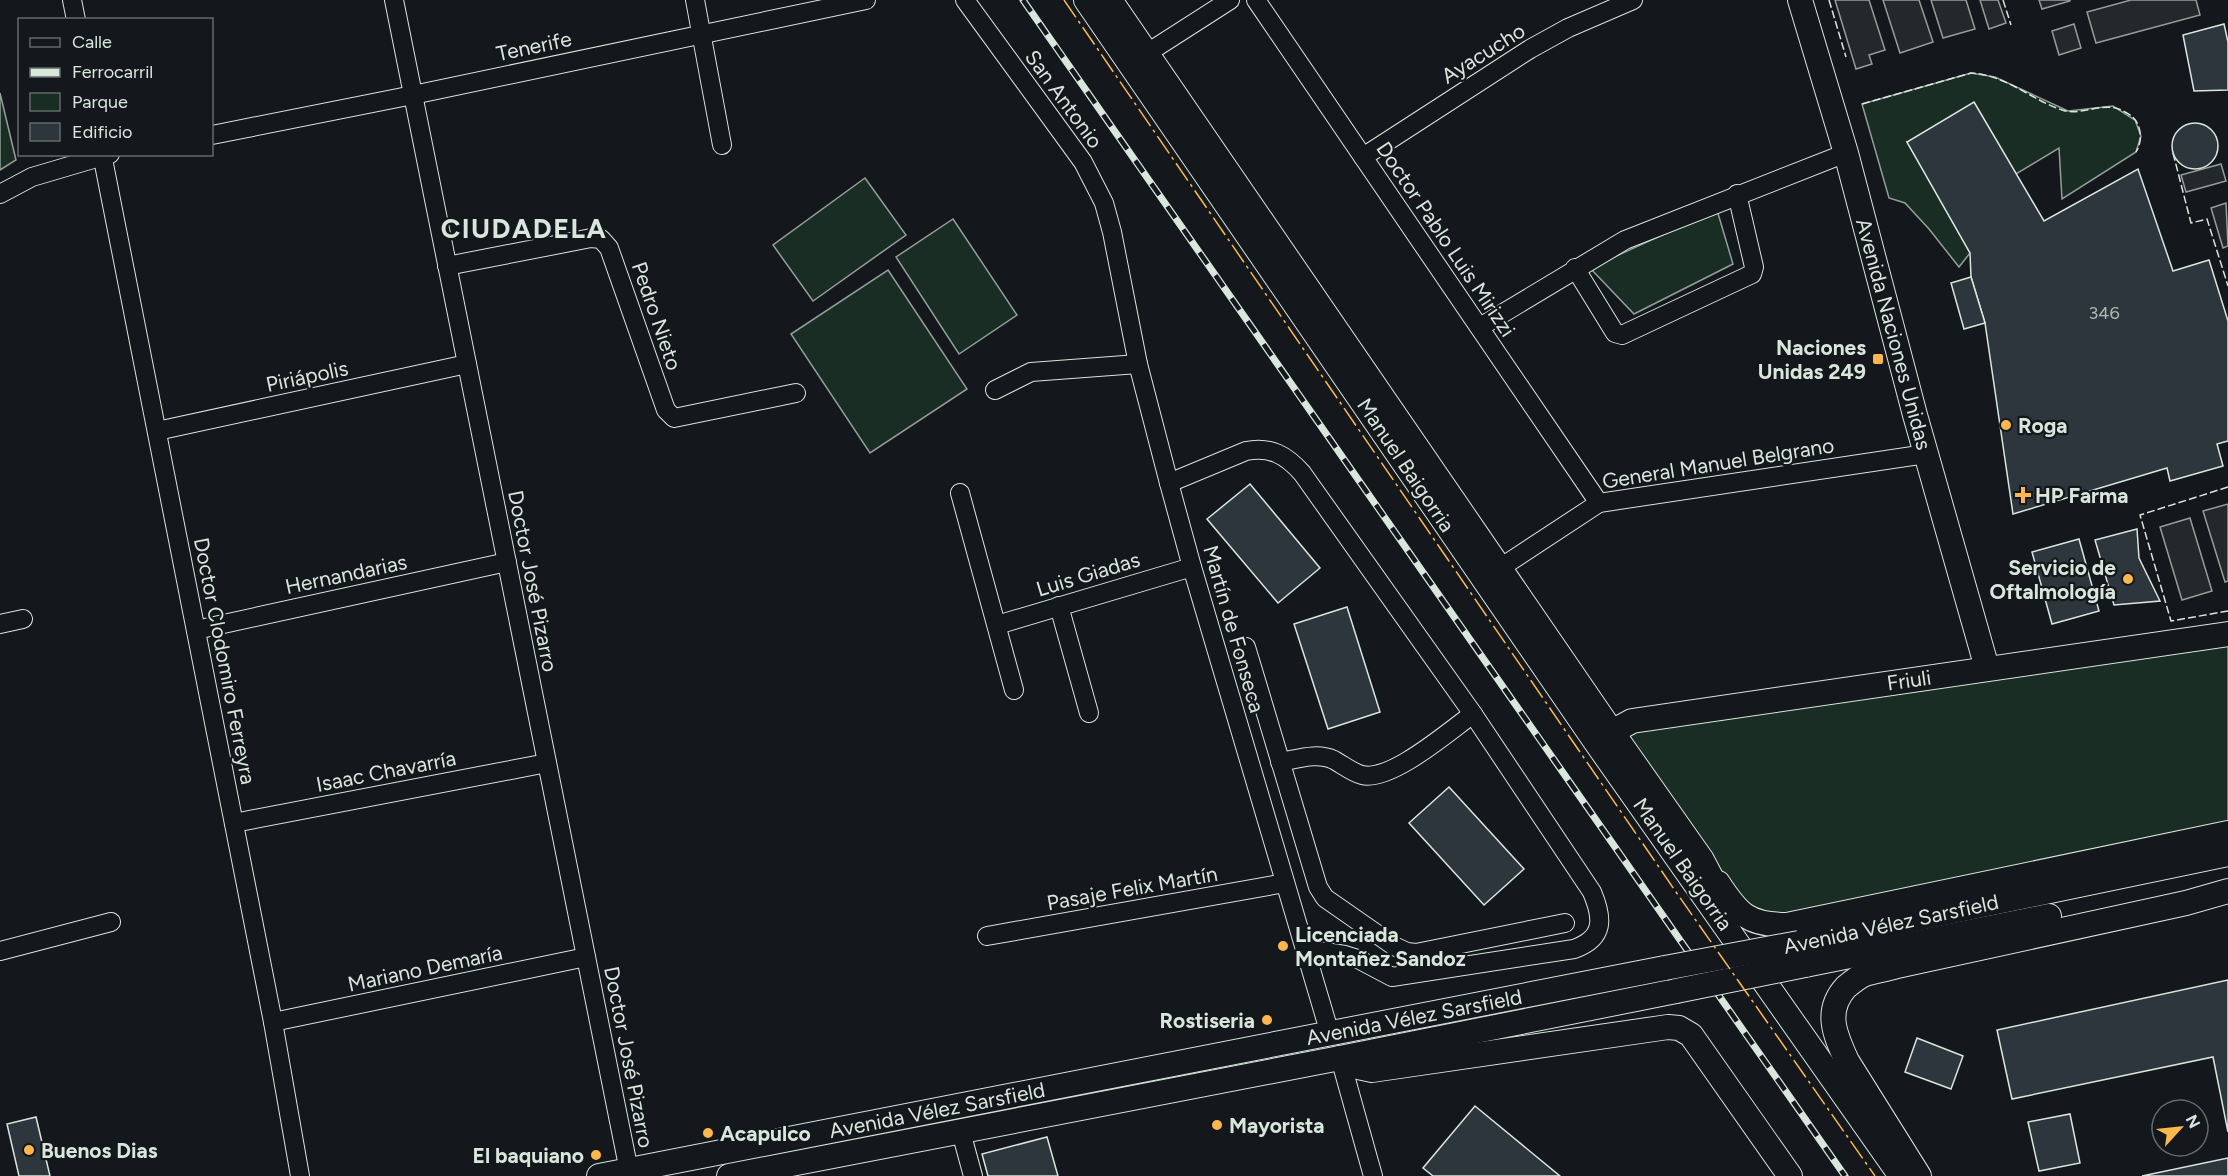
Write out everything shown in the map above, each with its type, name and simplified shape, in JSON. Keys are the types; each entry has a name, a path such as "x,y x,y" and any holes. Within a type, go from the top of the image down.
{"main road":[{"name":"Manuel Baigorria","path":"1086,0 1139,58 1500,568 1604,737 1702,860 1724,902 1738,943"},
{"name":"Manuel Baigorria","path":"1110,0 1139,58 1604,737 1738,943"},
{"name":"Avenida Naciones Unidas","path":"1800,0 1846,153 1926,454 1987,668"},
{"name":"Friuli","path":"1604,737 1632,721 2228,634"},
{"path":"1702,860 1737,909 1757,923 1787,925 2228,833"},
{"name":"Avenida Vélez Sarsfield","path":"729,1176 1676,991 1802,954 2228,854"},
{"name":"Avenida Vélez Sarsfield","path":"599,1176 629,1173 1665,968 1802,954 2228,880"},
{"path":"1919,1176 1847,1061 1839,1044 1833,1022 1833,1008 1837,999 1852,981 1864,975 1898,966 2186,903 2228,891"},
{"path":"1738,943 1900,1176"},
{"path":"1340,1058 1358,1067 1372,1070 1668,1027 1679,1028 1691,1035 1790,1176"}],"street":[{"path":"72,0 76,18"},
{"name":"Doctor José Pizarro","path":"394,0 629,1173"},
{"path":"695,0 722,145"},
{"name":"Tenerife","path":"213,135 866,0"},
{"name":"San Antonio","path":"965,0 1083,162 1104,203 1112,232"},
{"path":"1139,58 1230,0"},
{"name":"Doctor Pablo Luis Mirizzi","path":"1256,0 1599,503"},
{"name":"Ayacucho","path":"1363,157 1530,49 1568,28 1633,0"},
{"path":"1479,327 1607,249 1647,229 1846,153"},
{"path":"0,194 32,177 102,156"},
{"name":"Doctor Clodomiro Ferreyra","path":"105,156 273,1022 300,1176"},
{"path":"1575,268 1615,333 1622,335 1752,274 1754,267 1737,194"},
{"name":"Martín de Fonseca","path":"1112,232 1138,364 1169,483 1330,1034"},
{"name":"Pedro Nieto","path":"447,266 591,238 601,239 609,248 666,410 674,418 796,393"},
{"name":"Piriápolis","path":"157,431 467,364"},
{"path":"995,390 1031,372 1138,364"},
{"path":"1169,483 1245,451 1268,449 1290,460 1309,482 1473,714 1592,892 1600,917 1599,929 1594,938 1574,949 1392,977 1358,959 1305,949"},
{"name":"General Manuel Belgrano","path":"1500,568 1599,503 1926,454"},
{"path":"960,493 1014,690"},
{"name":"Hernandarias","path":"196,630 507,562"},
{"name":"Luis Giadas","path":"997,625 1192,567"},
{"path":"1059,606 1089,713"},
{"path":"0,624 23,619"},
{"path":"1246,647 1318,887 1324,898 1394,946 1416,953 1565,923"},
{"path":"1280,762 1316,755 1330,758 1361,775 1382,774 1412,758 1473,714"},
{"name":"Isaac Chavarría","path":"234,823 547,763"},
{"name":"Pasaje Felix Martín","path":"987,936 1286,883"},
{"path":"0,951 111,922"},
{"name":"Mariano Demaría","path":"273,1022 586,957"},
{"path":"1340,1058 1373,1176"},
{"path":"961,1132 973,1176"}],"green space":[{"path":"1971,73 1995,77 2068,111 2113,106 2135,120 2141,136 2136,152 2062,199 2059,148 2016,174 1907,142 1970,253 1959,267 1905,203 1889,198 1862,104"},
{"path":"0,93 16,160 0,170"},
{"path":"865,178 906,235 813,301 773,245"},
{"path":"1717,210 1733,264 1634,314 1590,268"},
{"path":"953,219 1017,315 959,354 896,257"},
{"path":"888,270 967,389 870,453 791,334"},
{"path":"2228,634 2228,833 1757,923 1612,732"}],"shaded area":[{"path":"1835,0 1869,0 1885,50 1869,55 1872,64 1856,69"},
{"path":"1883,0 1919,0 1933,42 1900,53"},
{"path":"1931,0 1966,0 1975,29 1943,38"},
{"path":"1980,0 1998,0 2006,23 1989,29"},
{"path":"2039,0 2070,0 2070,1 2042,9"},
{"path":"2131,0 2196,0 2200,15 2096,43 2087,12"},
{"path":"2074,24 2081,48 2059,55 2052,31"},
{"path":"2221,164 2226,181 2186,192 2181,175"},
{"path":"2226,203 2228,246 2223,248 2211,208"},
{"path":"2228,504 2228,581 2225,582 2203,511"},
{"path":"2190,518 2212,591 2182,600 2160,527"}],"building":[{"path":"2224,24 2228,42 2228,90 2194,91 2183,35"},
{"path":"1974,102 2044,221 2138,169 2173,271 2209,260 2228,321 2228,441 2217,444 2223,466 2170,481 2167,468 2013,514 1985,323 1971,277 1970,253 1907,142"},
{"path":"2195,123 2211,130 2218,146 2211,162 2195,169 2179,162 2172,146 2179,130"},
{"path":"1971,277 1985,323 1964,329 1951,283"},
{"path":"1250,484 1320,568 1278,603 1207,519"},
{"name":"Servicio de Oftalmología","path":"2137,529 2139,558 2160,601 2114,605 2095,540"},
{"path":"2079,539 2099,611 2052,624 2032,552"},
{"path":"1347,607 1380,712 1328,729 1294,624"},
{"path":"1449,787 1524,869 1484,905 1409,823"},
{"path":"2228,980 2228,1132 2213,1057 2012,1099 1997,1030"},
{"path":"1917,1038 1963,1056 1951,1089 1905,1072"},
{"path":"1475,1106 1560,1176 1433,1176 1423,1168"},
{"path":"2070,1114 2080,1163 2039,1171 2028,1122"},
{"name":"Buenos Dias","path":"36,1117 50,1176 19,1176 7,1124"},
{"path":"1047,1137 1058,1176 988,1176 982,1154"},
{"path":"2228,1158 2228,1176 2142,1176"}],"railway":[{"path":"1023,0 1845,1176"}],"fence":[{"path":"1829,0 1846,57"},
{"path":"2003,0 2011,25"},
{"path":"1862,104 1971,73 1984,75 2007,83 2062,110 2070,112 2109,107 2125,112 2135,119 2139,129 2140,139 2136,152"},
{"path":"2173,153 2191,223 2207,219 2228,286"},
{"path":"2228,487 2140,515 2171,621 2228,611"}],"power":[{"path":"1064,0 1676,892 1875,1176"}],"place":[{"name":"Naciones Unidas 249","path":"1878,359"},
{"name":"Roga","path":"2006,425"},
{"name":"HP Farma","path":"2023,495"},
{"name":"Servicio de Oftalmología","path":"2128,579"},
{"name":"Licenciada Montañez Sandoz","path":"1283,946"},
{"name":"Rostiseria","path":"1267,1020"},
{"name":"Mayorista","path":"1217,1125"},
{"name":"Acapulco","path":"708,1133"},
{"name":"Buenos Dias","path":"29,1150"},
{"name":"El baquiano","path":"596,1155"}],"district":[{"name":"CIUDADELA","path":"524,228"}]}
